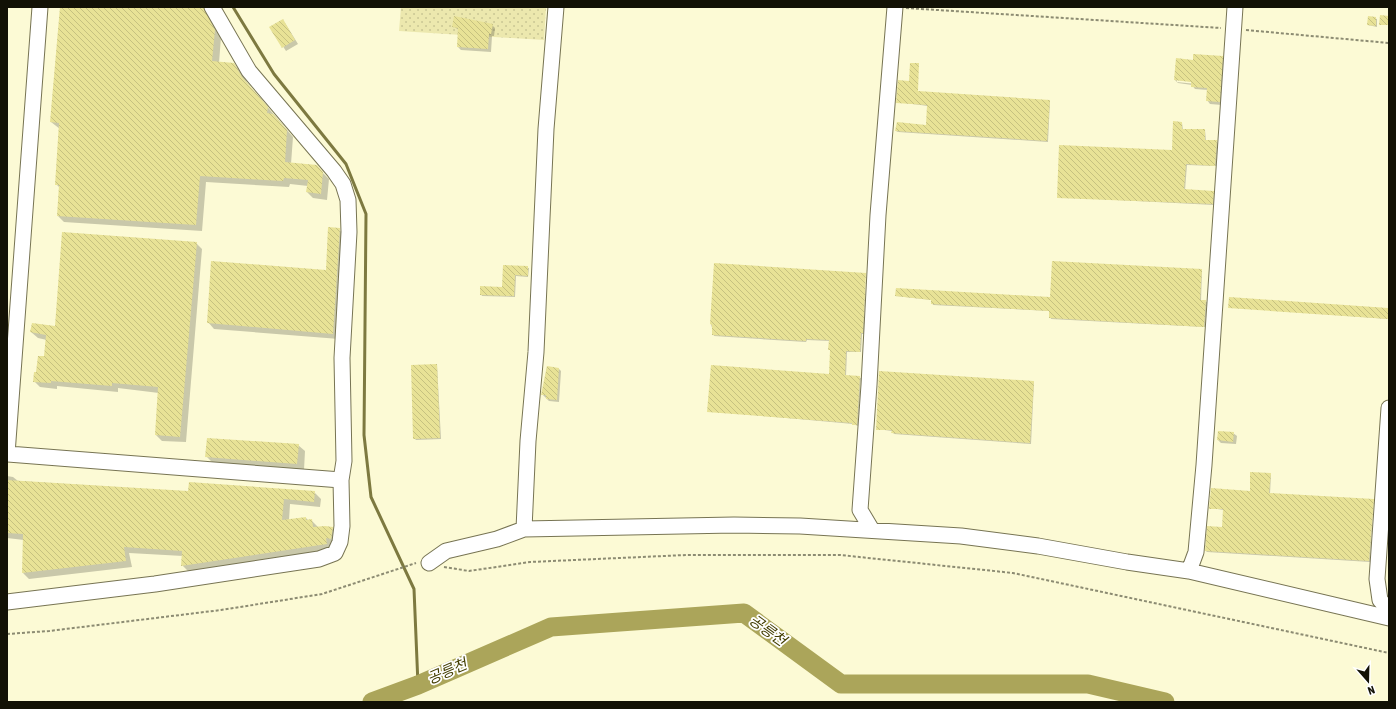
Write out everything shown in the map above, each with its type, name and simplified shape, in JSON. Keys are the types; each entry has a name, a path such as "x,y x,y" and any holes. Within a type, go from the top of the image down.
{"street":[{"path":"40,7 7,454 341,480"},
{"path":"7,602 155,584 319,559 335,552 340,542 342,526 341,480 344,461 342,358 349,232 348,200 343,184 334,171 249,71 212,7"},
{"path":"524,529 528,441 536,352 546,129 556,7"},
{"path":"872,530 860,510 869,385 878,215 895,7"},
{"path":"1189,572 1196,552 1203,473 1235,7"},
{"path":"1389,408 1377,579 1380,600 1389,610"},
{"path":"429,563 446,551 498,539 524,529 734,525 872,530 961,536 1038,546 1189,572 1389,618"}],"path":[{"path":"905,8 1234,29 1389,43"},
{"path":"7,634 49,631 213,611 322,594 417,563 429,563 469,572 530,562 686,555 840,555 1013,573 1389,653"}],"shaded area":[{"path":"401,7 546,7 544,40 399,31"}],"building":[{"path":"60,7 203,7 215,30 212,61 234,63 242,77 268,107 267,113 273,114 287,130 285,162 317,165 323,172 321,194 306,192 308,180 284,178 283,181 200,176 196,225 57,216 59,185 55,185 59,123 50,122"},
{"path":"1380,15 1389,16 1389,25 1379,25"},
{"path":"454,16 493,24 491,34 489,34 488,49 457,47 458,28 452,27"},
{"path":"1368,16 1376,17 1376,26 1367,25"},
{"path":"283,19 295,40 282,48 269,27"},
{"path":"1193,54 1223,56 1220,102 1206,101 1207,88 1191,87 1191,82 1174,80 1176,58 1193,60"},
{"path":"910,63 919,63 918,91 1050,100 1047,141 895,131 897,122 926,125 927,105 896,103 898,80 909,81"},
{"path":"1173,121 1182,122 1182,129 1205,129 1205,140 1217,140 1215,166 1186,164 1184,189 1214,191 1213,204 1057,198 1059,145 1172,150"},
{"path":"328,227 340,228 333,334 207,323 211,261 326,270"},
{"path":"62,232 197,242 180,437 155,435 158,387 112,383 112,386 51,381 51,383 33,382 38,356 44,356 46,335 30,332 32,323 55,326"},
{"path":"1052,261 1202,269 1200,300 1206,300 1204,327 1049,318 1049,311 931,304 931,300 895,296 896,288 1050,297"},
{"path":"714,263 866,273 863,333 861,333 860,352 846,351 845,375 860,376 857,425 852,425 852,423 707,412 711,365 829,374 829,340 806,339 806,341 712,335 712,325 710,324"},
{"path":"503,265 528,266 528,276 515,275 514,296 480,295 480,286 502,287"},
{"path":"1229,297 1388,308 1388,319 1228,308"},
{"path":"437,364 440,438 413,439 411,365"},
{"path":"547,366 559,368 557,400 546,399 546,395 541,395"},
{"path":"879,371 1034,381 1030,443 891,433 892,430 876,430"},
{"path":"1218,431 1234,432 1233,442 1217,440"},
{"path":"207,438 299,444 297,464 205,457"},
{"path":"1250,472 1271,473 1269,493 1374,499 1369,561 1205,551 1207,526 1222,527 1223,509 1209,509 1211,488 1250,491"},
{"path":"7,480 188,491 189,482 315,491 314,502 284,499 282,520 306,517 306,520 312,519 313,527 333,527 331,539 326,538 327,544 181,566 182,551 124,547 126,561 22,573 23,534 7,533"}],"waterway":[{"path":"233,7 274,74 346,164 366,214 364,435 371,497 414,589 418,685"},
{"name":"공릉천","path":"372,702 418,685 551,627 744,613 841,684 1088,684 1165,702"}]}
